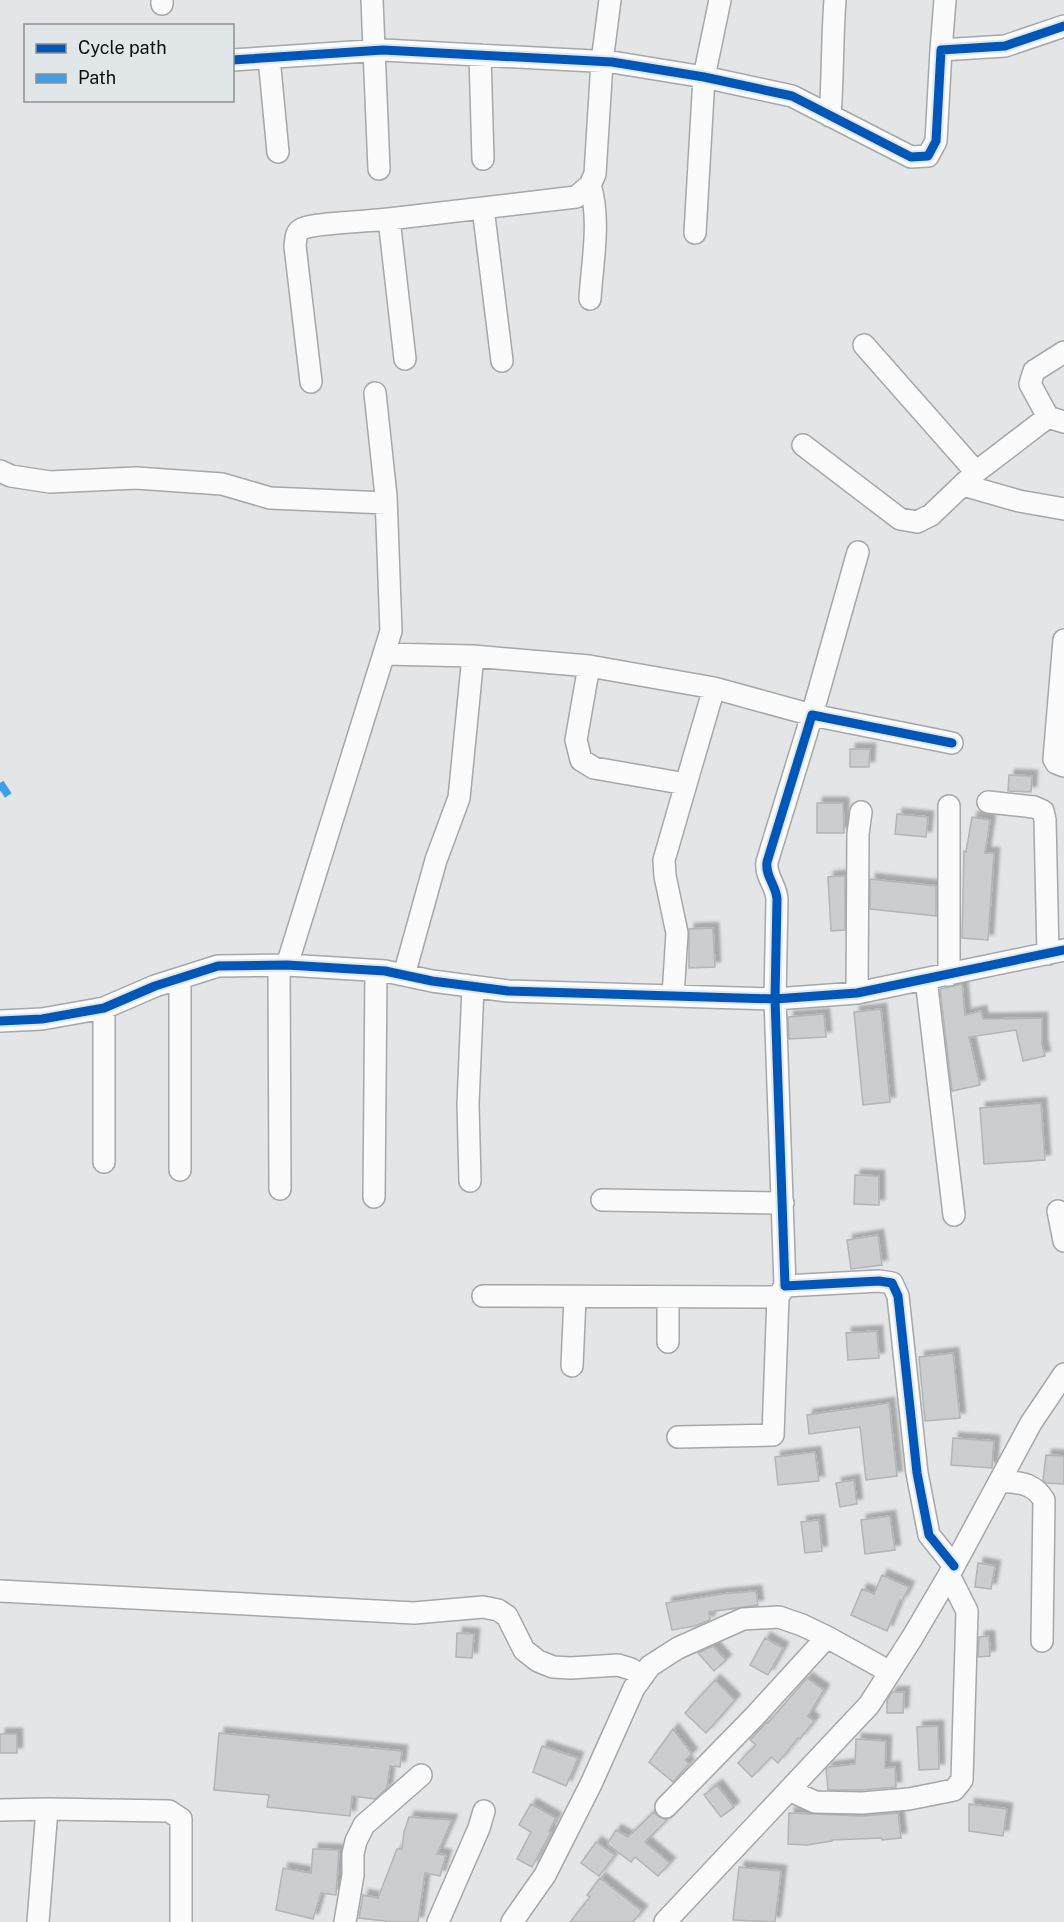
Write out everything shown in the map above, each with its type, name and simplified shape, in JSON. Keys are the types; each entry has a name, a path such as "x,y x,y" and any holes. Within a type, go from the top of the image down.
{"street":[{"path":"372,0 379,169"},
{"path":"311,381 295,246 296,234 302,229 318,226 576,197 590,185 595,174 602,62 610,0"},
{"path":"695,233 704,76 720,0"},
{"path":"830,116 833,76 831,46 835,0"},
{"path":"234,60 373,50 602,62 704,76 792,96 910,157 928,156 936,141 945,0"},
{"path":"941,50 1005,46 1064,26"},
{"path":"480,55 483,159"},
{"path":"269,58 278,152"},
{"path":"590,185 594,199 590,299"},
{"path":"483,208 502,361"},
{"path":"389,219 405,359"},
{"path":"864,345 969,479 1019,501 1064,509"},
{"path":"803,445 900,519 917,522 931,515 969,479 1056,419 1030,384 1034,371 1064,352"},
{"path":"280,1189 283,965 391,631 386,503 375,393"},
{"path":"0,471 11,476 50,482 136,478 222,484 270,498 386,503"},
{"path":"678,1437 773,1435 782,1292 783,1203 775,999 777,899 776,889 766,870 858,552"},
{"path":"1064,640 1054,759 1056,763 1064,766"},
{"path":"385,654 473,656 588,666 714,688 812,715 952,743"},
{"path":"405,975 436,860 459,798 473,656"},
{"path":"588,666 576,740 581,760 594,768 686,784"},
{"path":"673,996 677,933 672,899 665,876 664,860 714,688"},
{"path":"0,1020 42,1018 104,1008 155,986 218,966 283,965 376,970 508,991 775,999 857,993 1056,952 1043,811 1034,807 988,802"},
{"path":"948,975 949,806"},
{"path":"857,993 858,834 861,812"},
{"path":"374,1197 376,970"},
{"path":"180,978 180,1170"},
{"path":"926,979 954,1215"},
{"path":"470,1181 468,1104 473,987"},
{"path":"104,1008 104,1162"},
{"path":"602,1200 783,1203"},
{"path":"1058,1211 1064,1241"},
{"path":"483,1296 668,1298 782,1292 879,1281 892,1283 898,1296 917,1473 929,1535 951,1570 967,1611 962,1780 954,1790 909,1799 862,1803 815,1802 789,1790"},
{"path":"572,1366 575,1298"},
{"path":"668,1298 668,1342"},
{"path":"665,1922 869,1705 951,1570 1031,1423 1064,1374"},
{"path":"1000,1481 1024,1483 1038,1490 1044,1500 1042,1641"},
{"path":"0,1591 414,1612 483,1607 498,1610 507,1616 524,1650 538,1661 553,1667 570,1668 618,1665 632,1669 643,1676"},
{"path":"513,1922 545,1875 591,1784 634,1688 650,1666 678,1648 743,1619 779,1617 827,1637 890,1672"},
{"path":"666,1807 754,1717 827,1637"},
{"path":"345,1922 353,1875 353,1854 356,1841 364,1825 420,1775"},
{"path":"38,1922 47,1809"},
{"path":"0,1810 169,1811 181,1819 181,1922"},
{"path":"438,1922 479,1828 484,1811"}],"building":[{"path":"850,749 870,749 869,767 850,767"},
{"path":"1009,775 1032,776 1031,792 1008,791"},
{"path":"817,803 843,803 844,833 817,833"},
{"path":"897,814 928,817 926,837 895,834"},
{"path":"972,817 990,820 985,853 994,853 988,940 962,938 964,851 966,852"},
{"path":"845,876 845,930 831,931 828,877"},
{"path":"870,879 936,886 936,916 870,909"},
{"path":"713,928 715,967 689,968 689,929"},
{"path":"962,984 965,1015 981,1011 983,1019 1042,1018 1042,1045 1045,1056 1023,1061 1016,1030 969,1037 980,1085 952,1091 940,989"},
{"path":"881,1009 890,1102 863,1105 854,1012"},
{"path":"824,1014 826,1037 789,1039 788,1017"},
{"path":"1041,1103 1045,1160 984,1164 980,1108"},
{"path":"855,1175 879,1176 879,1205 854,1204"},
{"path":"878,1235 882,1265 851,1269 847,1240"},
{"path":"877,1331 879,1358 848,1360 846,1333"},
{"path":"953,1353 960,1418 925,1421 919,1357"},
{"path":"889,1403 897,1476 866,1480 860,1427 809,1434 807,1415"},
{"path":"953,1438 994,1441 992,1468 951,1465"},
{"path":"815,1452 819,1481 778,1485 775,1457"},
{"path":"1046,1455 1064,1456 1064,1484 1046,1483 1043,1480"},
{"path":"854,1480 857,1504 840,1507 836,1483"},
{"path":"890,1516 895,1550 865,1554 861,1520"},
{"path":"819,1520 822,1551 805,1553 801,1522"},
{"path":"978,1563 995,1566 991,1589 975,1587"},
{"path":"882,1575 909,1587 902,1601 900,1600 887,1631 851,1615 862,1589 874,1594"},
{"path":"756,1591 758,1605 709,1612 710,1620 695,1626 672,1630 666,1603"},
{"path":"457,1633 474,1634 472,1658 456,1657"},
{"path":"989,1636 990,1656 978,1657 979,1637"},
{"path":"765,1638 783,1648 768,1675 750,1665"},
{"path":"713,1646 726,1660 714,1671 698,1653"},
{"path":"807,1678 824,1690 808,1716 814,1721 778,1763 771,1757 752,1777 738,1763 756,1745 750,1740"},
{"path":"715,1680 735,1700 706,1733 685,1713"},
{"path":"892,1692 904,1692 903,1713 887,1713 887,1701"},
{"path":"938,1726 939,1769 919,1770 917,1727"},
{"path":"673,1729 692,1754 685,1760 689,1764 673,1782 649,1762"},
{"path":"219,1733 402,1751 400,1767 390,1766 387,1788 375,1799 352,1796 350,1816 267,1807 269,1795 214,1790"},
{"path":"0,1734 17,1734 17,1753 0,1753"},
{"path":"856,1739 886,1741 885,1768 895,1767 896,1787 828,1790 826,1769 855,1764"},
{"path":"542,1746 578,1758 566,1786 533,1772"},
{"path":"717,1785 734,1807 721,1817 704,1795"},
{"path":"531,1804 556,1818 532,1867 517,1859 531,1832 519,1825"},
{"path":"969,1804 1007,1809 1003,1836 969,1831"},
{"path":"654,1812 667,1820 645,1842 670,1863 658,1876 635,1857 631,1862 607,1844 616,1830 628,1837"},
{"path":"789,1813 862,1816 898,1813 901,1838 832,1840 807,1845 788,1844"},
{"path":"409,1817 452,1820 437,1854 446,1855 440,1876 425,1873 418,1922 359,1918 363,1895 378,1898 397,1849 402,1849"},
{"path":"596,1842 615,1855 599,1876 581,1863"},
{"path":"313,1849 339,1850 336,1895 321,1893 313,1919 276,1910 283,1868 311,1873"},
{"path":"739,1867 781,1871 775,1922 733,1920"},
{"path":"600,1878 642,1911 633,1922 570,1922 590,1897 587,1895"}],"marked path":[{"path":"0,783 12,801"}],"cycle path":[{"path":"234,60 383,50 612,62 704,77 792,96 911,157 928,156 936,141 941,50 1005,46 1064,26"},
{"path":"952,743 812,715 767,867 777,899 775,999 785,1286 879,1281 892,1283 898,1296 917,1473 929,1535 954,1566"},
{"path":"0,1021 42,1019 104,1008 155,986 218,966 287,965 385,971 432,981 508,991 775,999 857,993 1064,950"}]}
